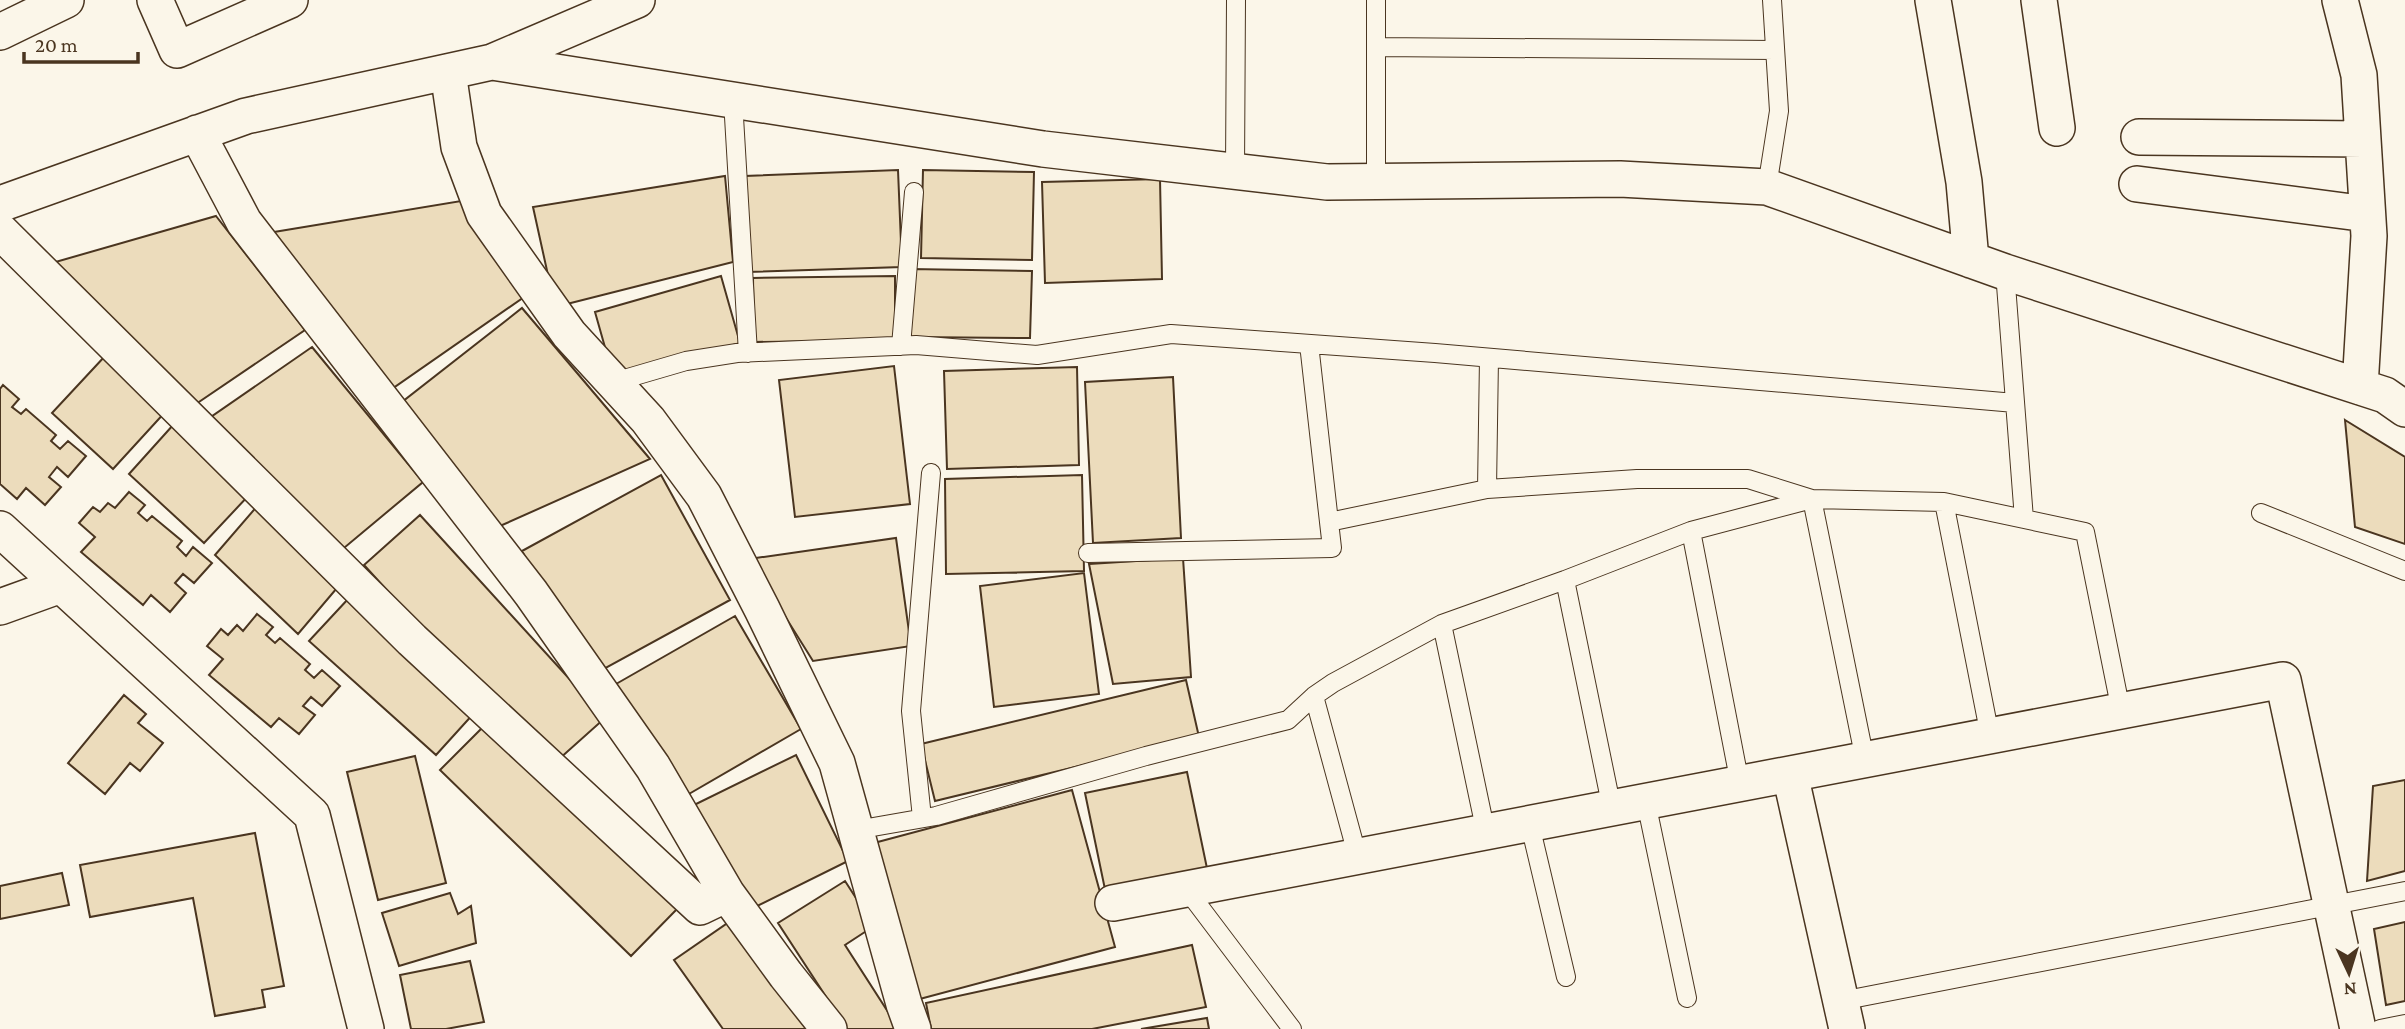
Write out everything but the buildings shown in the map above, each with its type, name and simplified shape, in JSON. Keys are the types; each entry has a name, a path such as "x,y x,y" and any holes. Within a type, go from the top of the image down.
{"street":[{"path":"0,32 66,0"},
{"path":"155,0 177,50 290,0"},
{"path":"0,204 246,116 492,62 637,0"},
{"path":"1933,0 1964,182 1971,260"},
{"path":"2039,0 2057,128"},
{"path":"2340,0 2360,75 2369,236 2360,387"},
{"path":"492,62 1043,149 1326,181 1620,179 1767,187 2005,272 2360,387 2385,396 2405,409"},
{"path":"448,72 459,148 484,215 569,334 648,420 704,496 837,763 913,1029"},
{"path":"197,133 244,222 531,593 653,767 727,894 828,1029"},
{"path":"2138,137 2363,139"},
{"path":"2137,184 2367,214"},
{"path":"0,231 412,640 700,907 727,894"},
{"path":"0,529 313,814 360,1028"},
{"path":"0,607 61,584"},
{"path":"1114,903 2283,680 2358,1029"},
{"path":"1790,774 1844,1015"}],"lane":[{"path":"1235,171 1236,0"},
{"path":"1376,0 1376,181"},
{"path":"1767,187 1779,111 1772,0"},
{"path":"1376,47 1775,50"},
{"path":"733,100 748,353"},
{"path":"901,346 914,192"},
{"path":"2005,272 2024,519"},
{"path":"614,382 686,361 748,353 916,345 1037,355 1171,334 2015,403"},
{"path":"1088,553 1332,548 1309,344"},
{"path":"1487,489 1489,358"},
{"path":"922,818 911,711 931,473"},
{"path":"1329,522 1487,489 1637,479 1748,479 1812,499 1944,502 2085,532 2121,711"},
{"path":"856,830 936,816 1146,756 1288,720 1333,683 1442,624 1691,531 1812,499"},
{"path":"1812,499 1865,760"},
{"path":"1944,502 1990,736"},
{"path":"2261,513 2405,571"},
{"path":"1691,531 1740,784"},
{"path":"1565,580 1612,809"},
{"path":"1442,624 1486,833"},
{"path":"1314,696 1358,858"},
{"path":"1646,802 1687,998"},
{"path":"1531,825 1566,977"},
{"path":"1187,890 1292,1029"},
{"path":"1844,1015 2331,904 2405,891"},
{"path":"2381,1029 2405,1024"}]}
